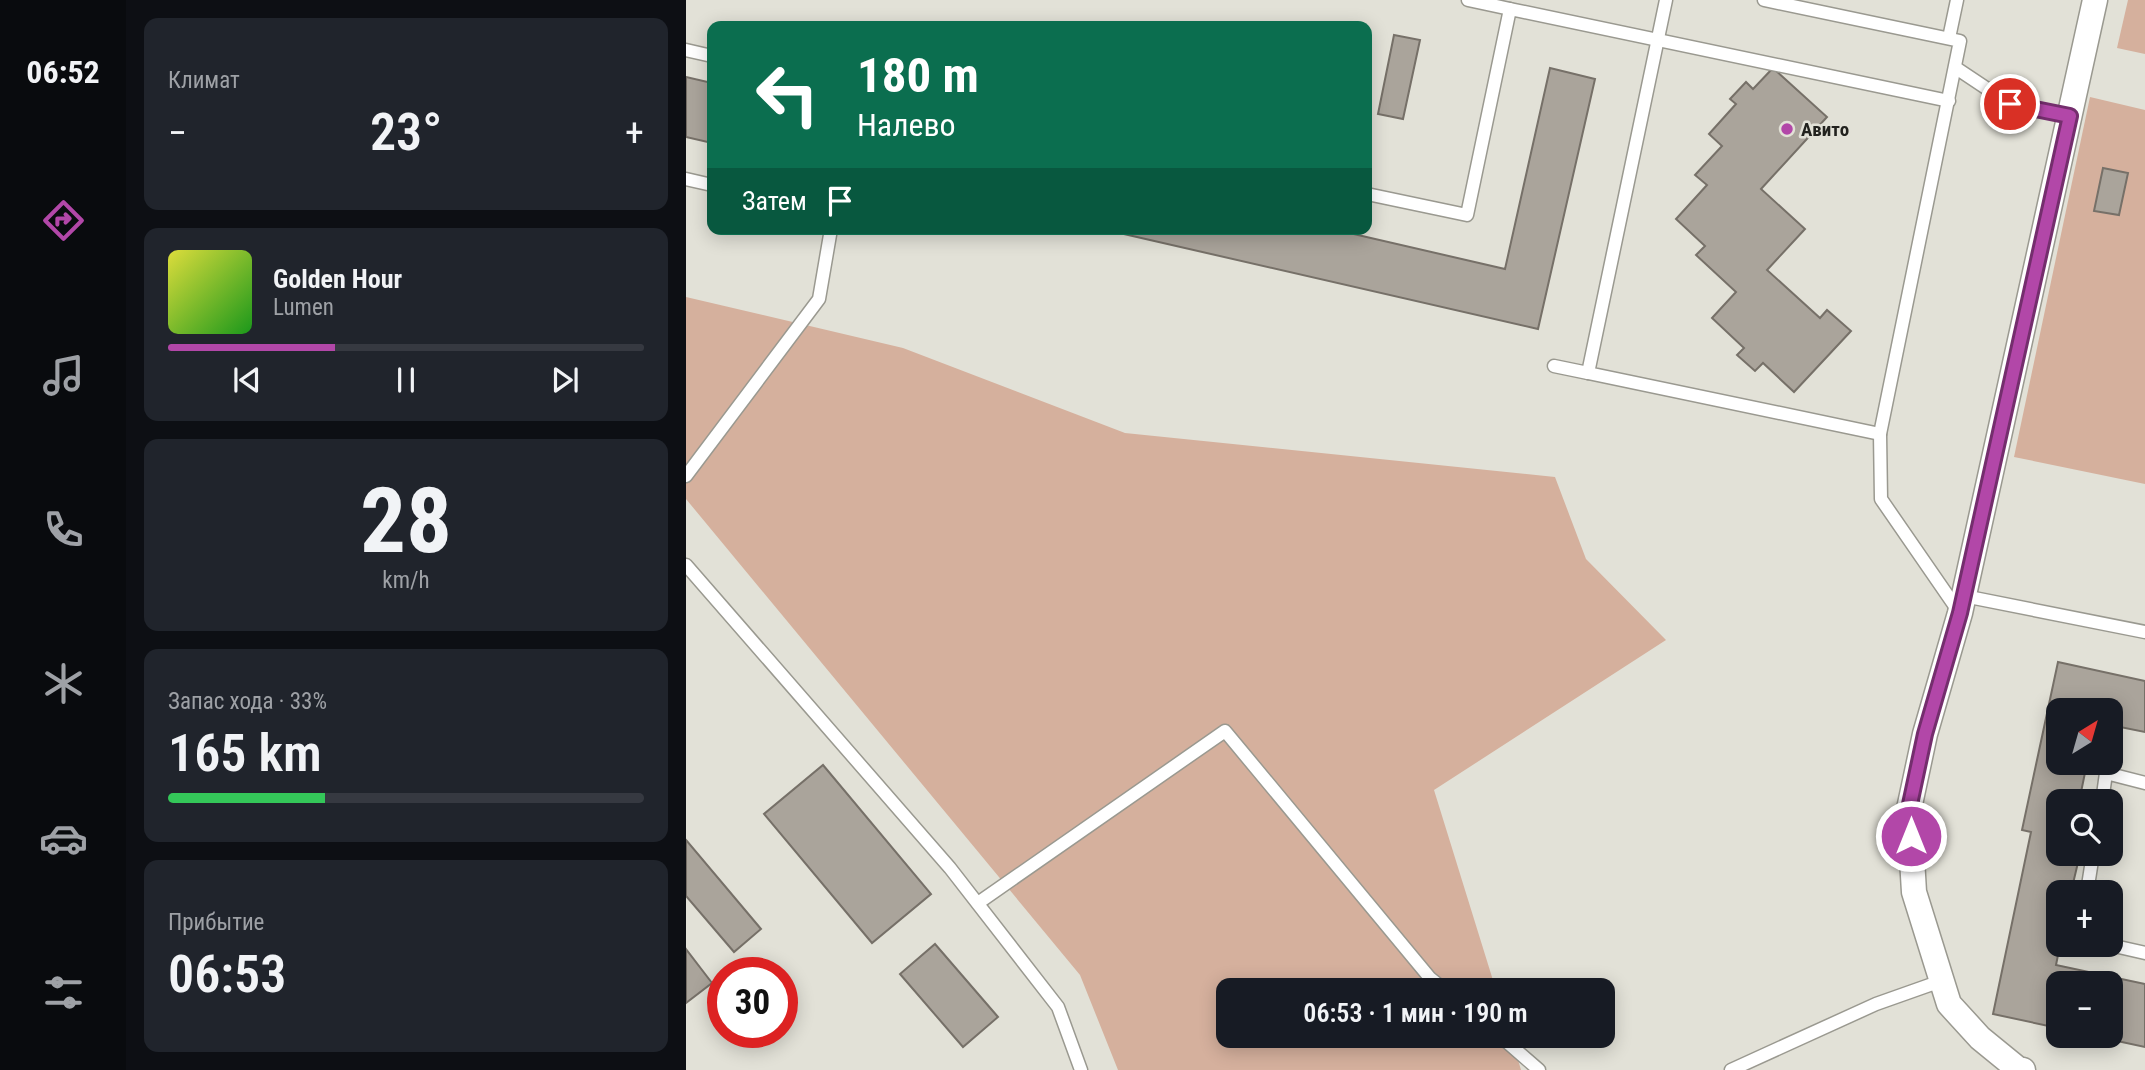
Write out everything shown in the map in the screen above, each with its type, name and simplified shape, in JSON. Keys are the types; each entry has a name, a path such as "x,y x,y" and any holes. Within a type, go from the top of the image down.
{"street":[{"path":"2023,1070 1972,1030 1949,1004 1914,892 1909,809 1925,734 1962,604 2095,0"}],"lane":[{"path":"1468,0 1949,101"},
{"path":"1588,373 1666,0"},
{"path":"1764,0 1961,41 1881,434 1881,499 1962,604 2145,632"},
{"path":"1949,38 1957,0"},
{"path":"1372,195 1467,215 1510,9"},
{"path":"686,50 707,55"},
{"path":"1956,68 2010,104 2070,116"},
{"path":"686,179 707,184"},
{"path":"686,476 819,299 830,235"},
{"path":"1554,366 1881,434"},
{"path":"686,565 950,867 1058,1007 1081,1070"},
{"path":"978,903 1225,731 1430,978"},
{"path":"2104,789 2106,773 2145,783"},
{"path":"2123,948 2145,953"},
{"path":"1731,1070 1876,1004 1941,981"},
{"path":"1514,1048 1539,1070"}],"shaded area":[{"path":"2128,0 2145,0 2145,54 2117,48"},
{"path":"2090,97 2145,110 2145,484 2014,457"},
{"path":"686,297 903,348 1125,433 1555,477 1586,559 1666,640 1434,790 1492,978 1216,978 1216,1048 1515,1048 1521,1070 1118,1070 1080,975 686,499"}],"building":[{"path":"1394,35 1420,40 1403,119 1378,114"},
{"path":"1550,68 1595,79 1538,329 1128,235 1358,235 1505,269"},
{"path":"1773,68 1827,117 1761,189 1805,229 1767,270 1820,318 1827,310 1851,331 1794,392 1763,363 1755,371 1737,355 1744,348 1712,318 1736,292 1696,255 1705,246 1676,219 1707,185 1695,175 1722,146 1709,134 1736,104 1730,99 1746,82 1753,89"},
{"path":"686,77 707,82 707,142 686,137"},
{"path":"2103,168 2128,173 2119,215 2094,211"},
{"path":"2058,662 2145,681 2145,732 2123,728 2123,698 2050,698"},
{"path":"2046,718 2046,775 2085,775 2082,789 2046,789 2046,866 2077,866 2074,880 2046,880 2046,957 2058,957 2056,965 2084,971 2046,971 2046,1025 1993,1014 2031,832 2022,830"},
{"path":"823,765 931,894 872,943 764,814"},
{"path":"686,840 761,929 734,952 686,896"},
{"path":"935,944 998,1017 963,1047 900,974"},
{"path":"686,949 707,976 707,987 686,1003"},
{"path":"2123,979 2145,984 2145,1047 2123,1042"}],"place":[{"name":"Авито","path":"1787,129"}],"route":[{"path":"1911,836 1909,809 1925,734 1960,613 2070,116 2010,104"}]}
